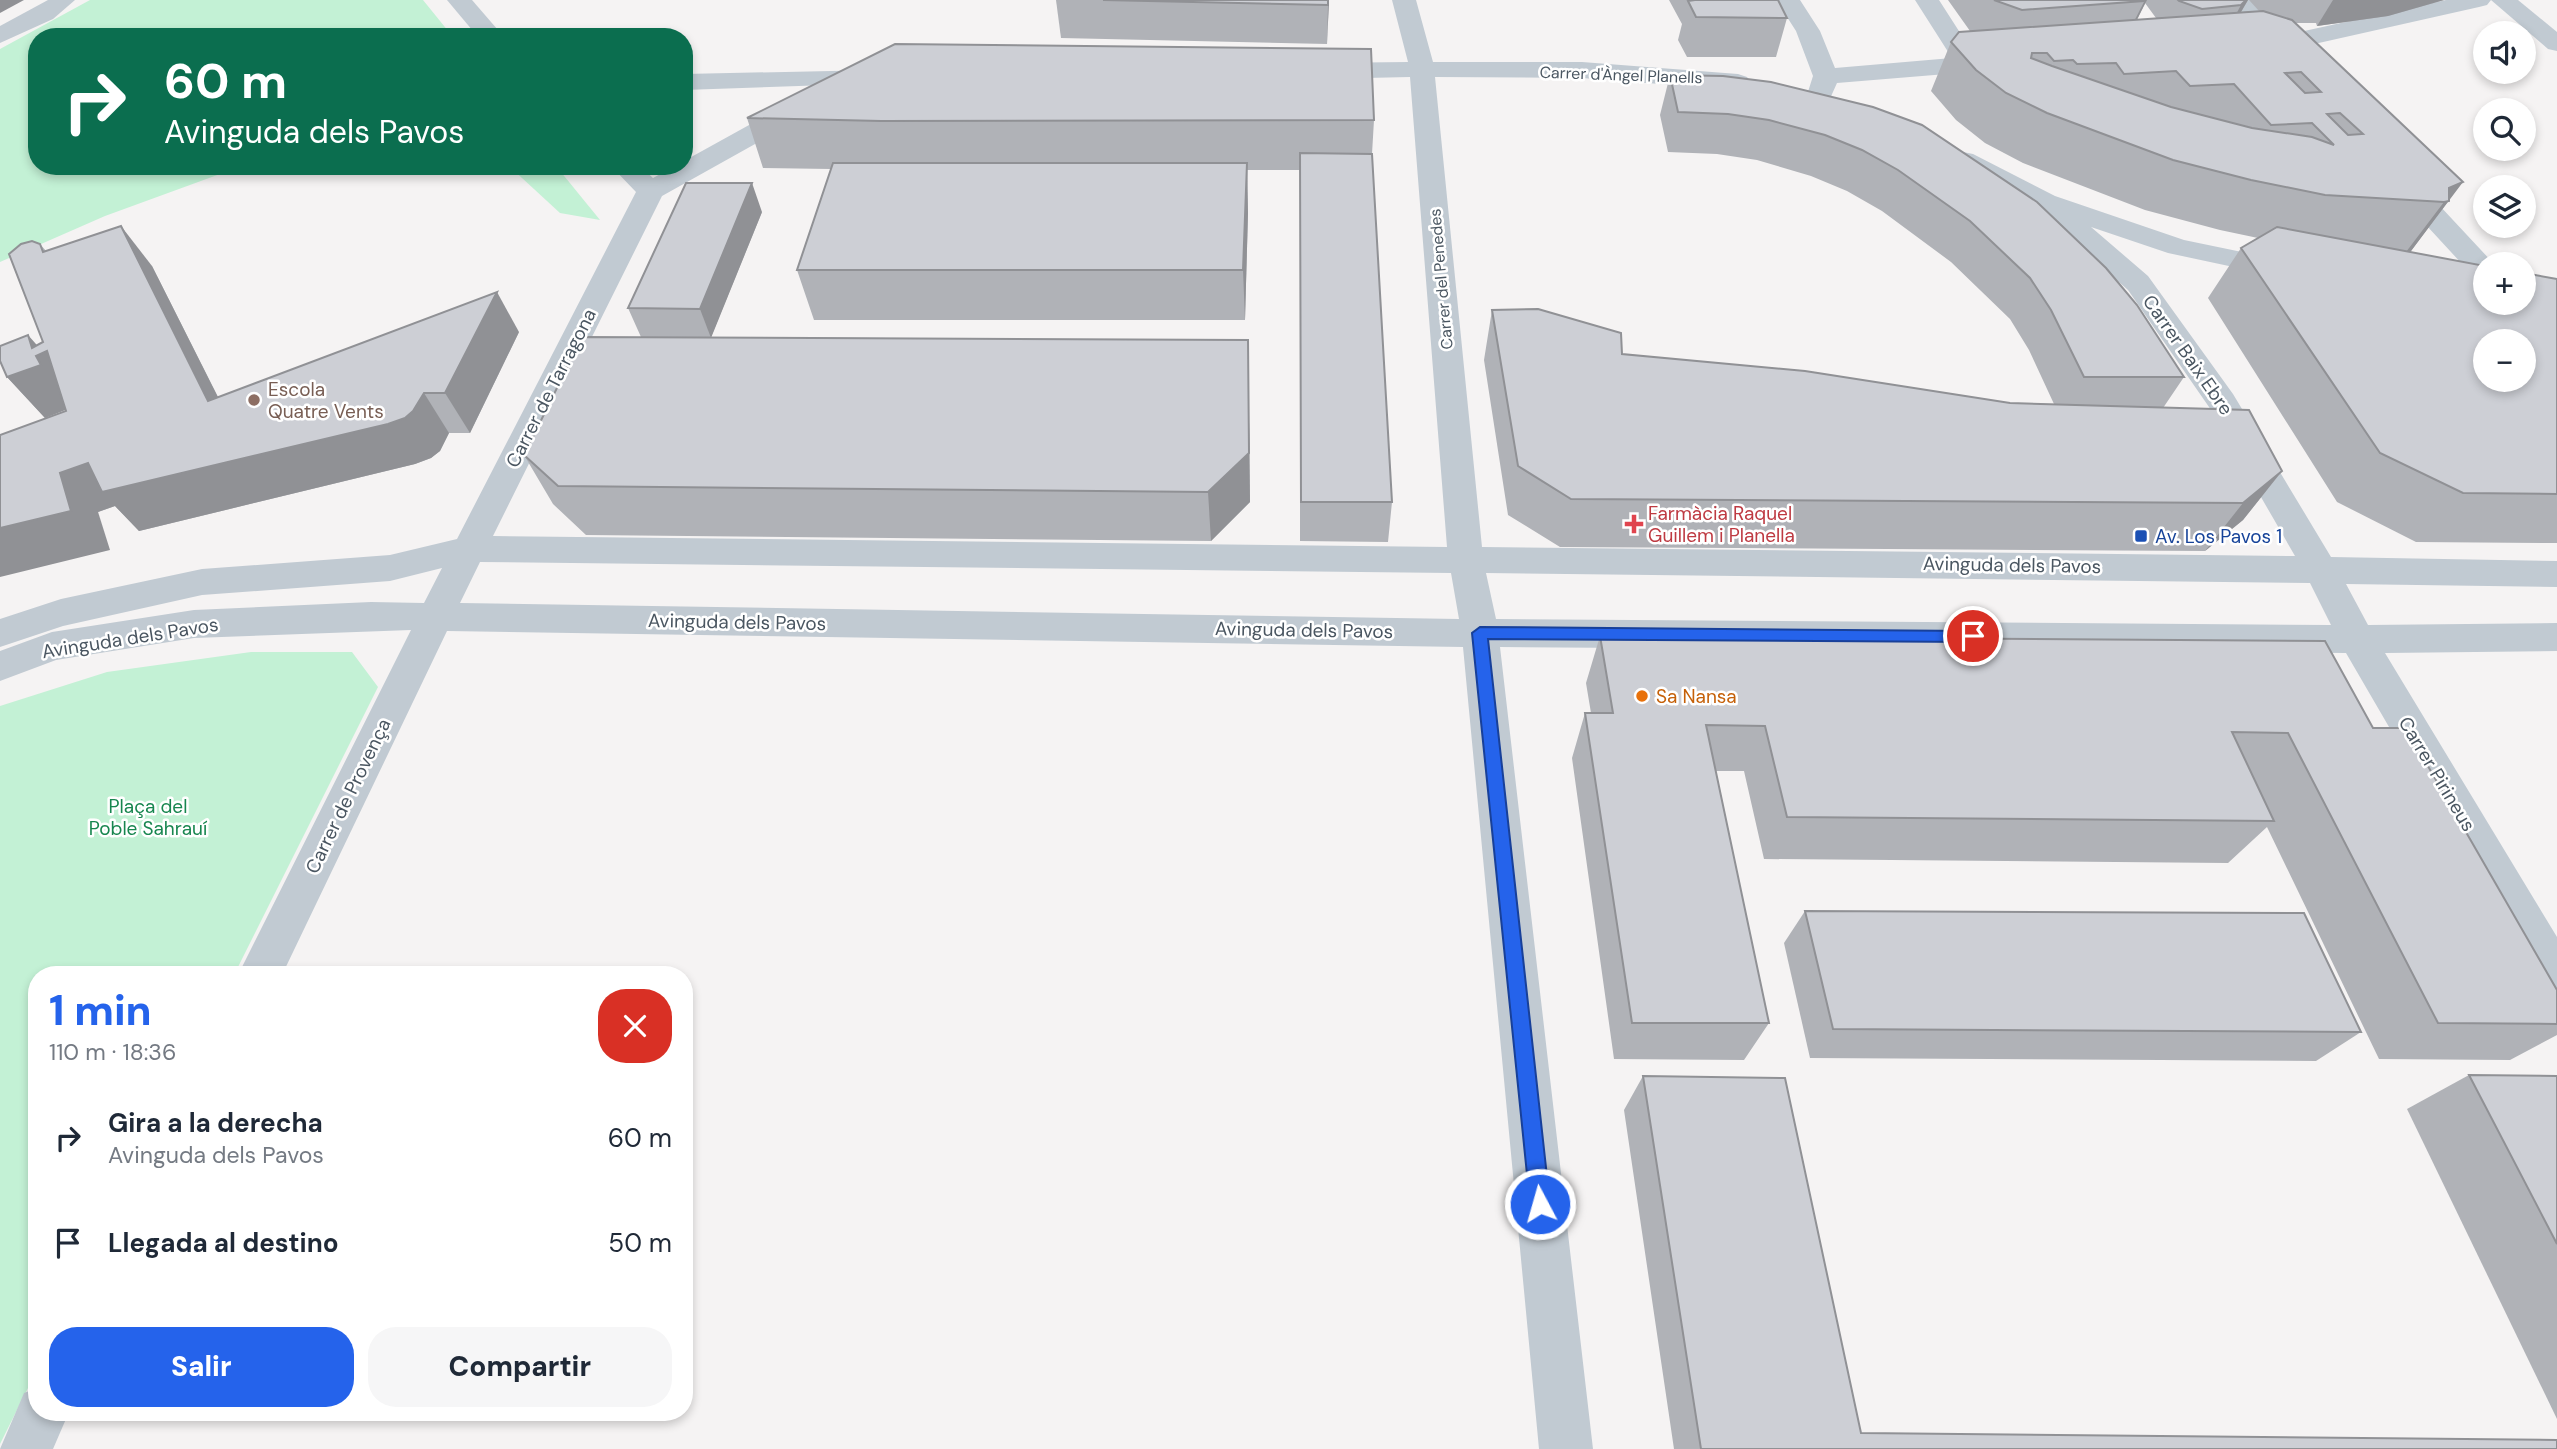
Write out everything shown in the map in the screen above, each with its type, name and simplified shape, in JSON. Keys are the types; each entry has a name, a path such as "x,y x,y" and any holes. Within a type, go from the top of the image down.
{"street":[{"path":"0,36 44,14 63,0"},
{"path":"459,0 484,28"},
{"name":"Carrer del Penedes","path":"1404,0 1422,69 1466,559"},
{"path":"1788,0 1808,31 1820,95 1968,64 2024,60"},
{"path":"1927,0 1968,64"},
{"path":"2237,0 2302,75"},
{"path":"2237,47 2275,45 2479,0"},
{"path":"2503,0 2557,44"},
{"name":"Carrer d'Àngel Planells","path":"1297,71 1422,69 1671,73 1758,86"},
{"path":"693,82 896,77"},
{"path":"693,168 855,78"},
{"path":"1942,148 2045,202 2178,247 2315,276"},
{"path":"2385,163 2473,259"},
{"path":"634,175 651,191 680,175"},
{"name":"Carrer de Tarragona","path":"437,618 469,549 651,191"},
{"name":"Carrer Baix Ebre","path":"2045,202 2138,283 2222,402 2321,570"},
{"name":"Avinguda dels Pavos","path":"0,633 61,613 202,582 390,568 469,549 2557,574"},
{"path":"1466,559 1480,633 1566,1449"},
{"name":"Carrer Pirineus","path":"2321,570 2357,639 2557,976"},
{"name":"Avinguda dels Pavos","path":"0,666 51,646 194,624 371,616 1480,633 2557,638"},
{"name":"Carrer de Provença","path":"264,966 437,618"},
{"path":"25,1449 39,1421"}],"green space":[{"path":"90,0 423,0 446,28 39,28"},
{"path":"28,34 28,175 217,175 105,216 0,262 0,49"},
{"path":"519,175 563,175 600,220 560,213"},
{"name":"Plaça del Poble Sahrauí","path":"251,652 352,652 378,687 238,966 28,966 28,1388 0,1444 0,706 107,672"}],"building":[{"path":"1103,0 1328,0 1328,5"},
{"path":"1778,0 1787,18 1696,17 1688,1"},
{"path":"1994,0 2145,0 2022,10"},
{"path":"2178,0 2246,0 2241,5 2202,9"},
{"path":"2263,11 2292,20 2463,182 2449,188 2449,201 2444,202 2325,195 2173,160 2047,113 2006,93 1976,70 1951,42 1959,32","holes":["2032,53 2047,53 2054,61 2073,60 2077,64 2116,63 2124,74 2176,71 2190,86 2234,84 2271,125 2312,123 2334,145 2312,137 2252,128 2171,107 2031,58","2301,72 2321,92 2305,93 2285,73","2340,113 2363,134 2348,135 2327,114"]},
{"path":"895,44 1371,49 1374,120 881,121 747,118"},
{"path":"1670,75 1723,76 1771,82 1873,107 1922,125 2037,202 2106,268 2137,305 2184,377 2084,377 2051,310 2030,278 1970,221 1898,170 1862,150 1825,135 1769,120 1728,114 1678,112"},
{"path":"1300,153 1372,154 1392,502 1301,502"},
{"path":"833,163 1247,163 1243,270 797,270"},
{"path":"686,183 752,183 700,309 628,308"},
{"path":"121,226 208,401 497,292 445,393 424,393 413,411 405,418 102,492 88,463 60,473 71,511 0,528 0,435 66,411 47,351 36,356 41,365 7,377 0,361 0,346 28,335 32,348 43,342 9,254 21,244 32,241 40,244 43,252"},
{"path":"2277,227 2473,264 2473,315 2536,315 2536,275 2557,279 2557,494 2463,493 2380,453 2241,248"},
{"path":"1538,309 1621,333 1622,354 1805,371 2010,403 2249,410 2282,471 2243,503 1571,499 1518,466 1492,310"},
{"path":"582,337 1248,340 1249,453 1208,492 558,486 524,455"},
{"path":"1600,636 2325,641 2373,728 2406,728 2557,990 2557,1024 2438,1023 2288,733 2232,732 2274,821 1787,817 1765,726 1706,725 1769,1023 1632,1023 1585,713 1613,713"},
{"path":"1805,911 2304,913 2361,1032 1833,1029"},
{"path":"2469,1075 2557,1076 2557,1244"},
{"path":"1643,1076 1785,1078 1861,1433 2557,1440 2557,1449 1701,1449"}],"place":[{"name":"Escola Quatre Vents","path":"254,400"},
{"name":"Farmàcia Raquel Guillem i Planella","path":"1634,524"},
{"name":"Av. Los Pavos 1","path":"2141,536"},
{"name":"Sa Nansa","path":"1642,696"}],"route":[{"path":"1540,1204 1480,633 1973,636"}]}
